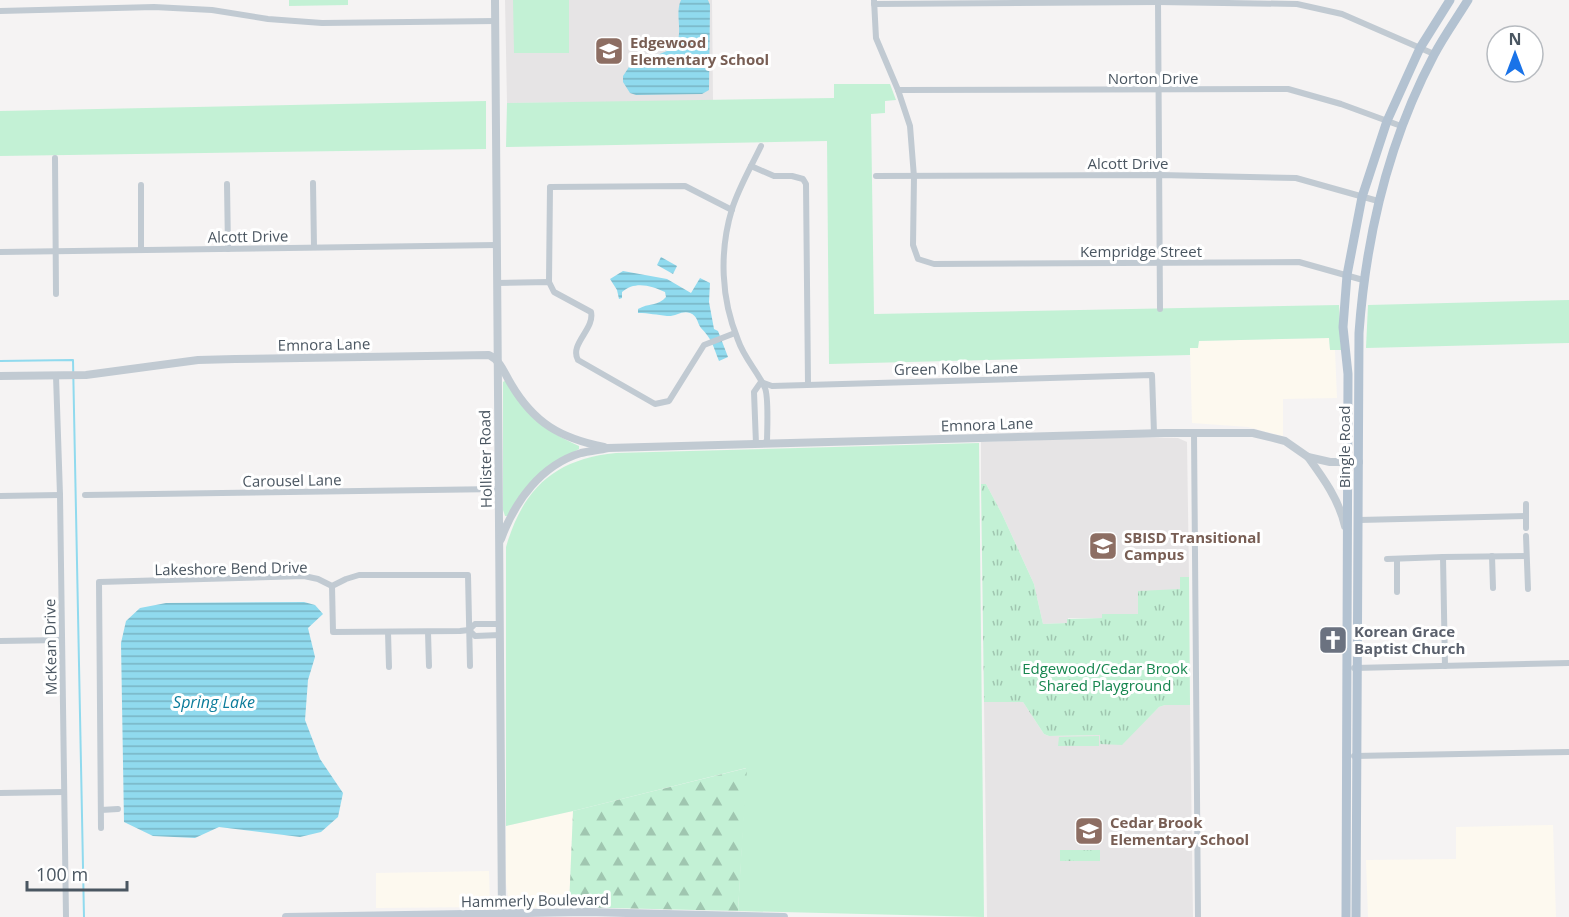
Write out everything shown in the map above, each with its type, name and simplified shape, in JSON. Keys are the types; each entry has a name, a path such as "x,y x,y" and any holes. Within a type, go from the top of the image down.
{"main road":[{"name":"Bingle Road","path":"1346,917 1348,374 1343,327 1347,275 1362,197 1387,121 1420,48 1450,0"},
{"name":"Bingle Road","path":"1356,917 1359,756 1359,333 1363,280 1378,201 1401,126 1434,54 1468,0"},
{"path":"1348,374 1359,373"},
{"path":"1348,577 1359,578"},
{"path":"1346,836 1358,836"},
{"name":"Hammerly Boulevard","path":"288,917 624,912 784,917"}],"street":[{"name":"Hollister Road","path":"495,0 502,915"},
{"path":"1158,1 1160,309"},
{"path":"914,177 910,126 876,38 874,2 1158,1 1297,4 1341,14 1434,54"},
{"path":"0,10 154,7 212,10 268,19 322,23 495,21"},
{"name":"Norton Drive","path":"898,90 1288,89 1341,104 1401,126"},
{"path":"760,146 732,210 726,234 723,276 728,311 739,344 766,390 767,444"},
{"path":"55,158 56,294"},
{"path":"751,166 774,176 792,176 803,179 806,184 808,384"},
{"name":"Alcott Drive","path":"876,176 1160,175 1296,178 1378,201"},
{"name":"Kempridge Street","path":"914,177 913,245 918,259 934,264 1299,262 1363,280"},
{"path":"313,183 314,247"},
{"path":"227,184 228,249"},
{"path":"141,185 141,249"},
{"path":"732,210 685,186 550,187 549,282 554,292 591,312 592,316 576,349 575,356 578,360 655,404 669,401 706,343 735,333"},
{"name":"Alcott Drive","path":"0,252 497,245"},
{"path":"497,283 549,282"},
{"name":"Emnora Lane","path":"0,376 86,375 198,360 489,355 498,359 519,398 545,425 582,443 608,448"},
{"name":"Green Kolbe Lane","path":"761,382 772,386 1152,375 1154,433"},
{"name":"McKean Drive","path":"56,376 60,495 66,917"},
{"path":"756,444 754,392 761,382"},
{"name":"Emnora Lane","path":"500,543 518,502 545,473 580,453 608,448 1154,433 1253,433 1285,441 1308,457 1330,462 1359,462"},
{"path":"1194,433 1198,917"},
{"path":"1308,457 1328,484 1339,505 1348,537"},
{"name":"Carousel Lane","path":"85,495 499,489"},
{"path":"0,496 60,495"},
{"path":"1526,504 1526,528"},
{"path":"1359,520 1526,516"},
{"path":"1526,536 1528,589"},
{"path":"1492,556 1493,588"},
{"path":"1387,560 1526,556"},
{"path":"1443,557 1445,666"},
{"path":"1397,559 1397,592"},
{"path":"470,666 469,630 468,575 359,575 332,586 333,632 428,632 469,630 475,624 499,624"},
{"name":"Lakeshore Bend Drive","path":"101,810 99,582 304,576 318,579 332,586"},
{"path":"469,630 475,636 500,635"},
{"path":"388,632 389,667"},
{"path":"428,632 429,666"},
{"path":"0,641 62,640"},
{"path":"1347,668 1569,663"},
{"path":"1346,756 1569,752"},
{"path":"0,793 64,792"},
{"path":"101,828 101,810 118,809"}],"shaded area":[{"name":"Edgewood Elementary School","path":"505,0 712,0 713,101 507,103"},
{"path":"1329,338 1330,350 1335,350 1337,398 1283,399 1283,436 1248,427 1192,423 1190,348 1198,348 1198,341"},
{"name":"SBISD Transitional Campus","path":"1133,437 1178,438 1187,442 1189,577 1180,578 1180,589 1139,614 1102,614 1102,618 1068,618 1068,623 1043,624 1034,584 1002,514 986,484 981,484 981,442"},
{"name":"Cedar Brook Elementary School","path":"984,702 1023,702 1044,734 1049,736 1100,735 1124,741 1159,707 1190,705 1193,917 987,917"},
{"path":"573,811 569,907 513,908 509,904 506,882 506,826"},
{"path":"1553,825 1556,917 1368,917 1366,860 1456,859 1456,827"},
{"path":"489,871 490,907 376,908 376,873"}],"green space":[{"path":"289,0 348,0 348,5 289,6"},
{"path":"513,0 569,0 569,53 514,53"},
{"path":"834,84 890,84 896,100 885,101 885,113 871,114 874,314 1339,305 1341,350 1330,350 1329,338 1199,341 1198,348 1190,348 1190,355 829,364 827,141 506,147 507,103 834,98"},
{"path":"486,101 486,149 0,156 0,111"},
{"path":"1569,300 1569,343 1366,348 1368,305"},
{"path":"506,380 536,420 579,446 579,449 558,461 505,516 503,510 503,382"},
{"path":"979,443 984,917 738,911 746,768 506,826 506,547 522,509 532,493 544,481 558,470 575,462 616,453"},
{"name":"Edgewood/Cedar Brook Shared Playground","path":"981,484 986,484 1002,514 1034,584 1043,624 1067,623 1067,619 1102,618 1102,614 1138,614 1138,591 1180,589 1180,577 1189,577 1190,705 1159,707 1122,745 1100,744 1100,735 1049,736 1044,734 1023,702 984,702"},
{"path":"1099,736 1099,746 1058,746 1059,737"},
{"path":"747,768 738,911 569,907 573,811"},
{"path":"1060,850 1100,850 1100,861 1060,861"}],"water":[{"path":"681,0 708,0 710,5 709,90 702,94 636,95 630,93 623,82 623,76 629,67 674,48 677,43 679,37 678,12"},
{"path":"661,257 677,266 673,274 657,265"},
{"path":"623,271 667,279 691,293 700,278 710,283 709,302 714,329 718,331 728,357 719,361 710,339 693,314 684,312 670,316 638,313 638,309 663,300 666,297 665,292 637,285 622,292 622,298 619,299 617,290 610,279"},
{"name":"Spring Lake","path":"304,602 315,605 323,614 308,628 315,657 308,680 305,720 320,759 343,793 338,817 321,832 300,837 219,827 195,838 153,836 124,822 121,643 126,621 140,608 166,603"}],"waterway":[{"path":"0,361 73,360 84,917"}],"place":[{"name":"Edgewood Elementary School","path":"609,51"},
{"name":"SBISD Transitional Campus","path":"1103,546"},
{"name":"Korean Grace Baptist Church","path":"1333,640"},
{"name":"Cedar Brook Elementary School","path":"1089,831"}]}
